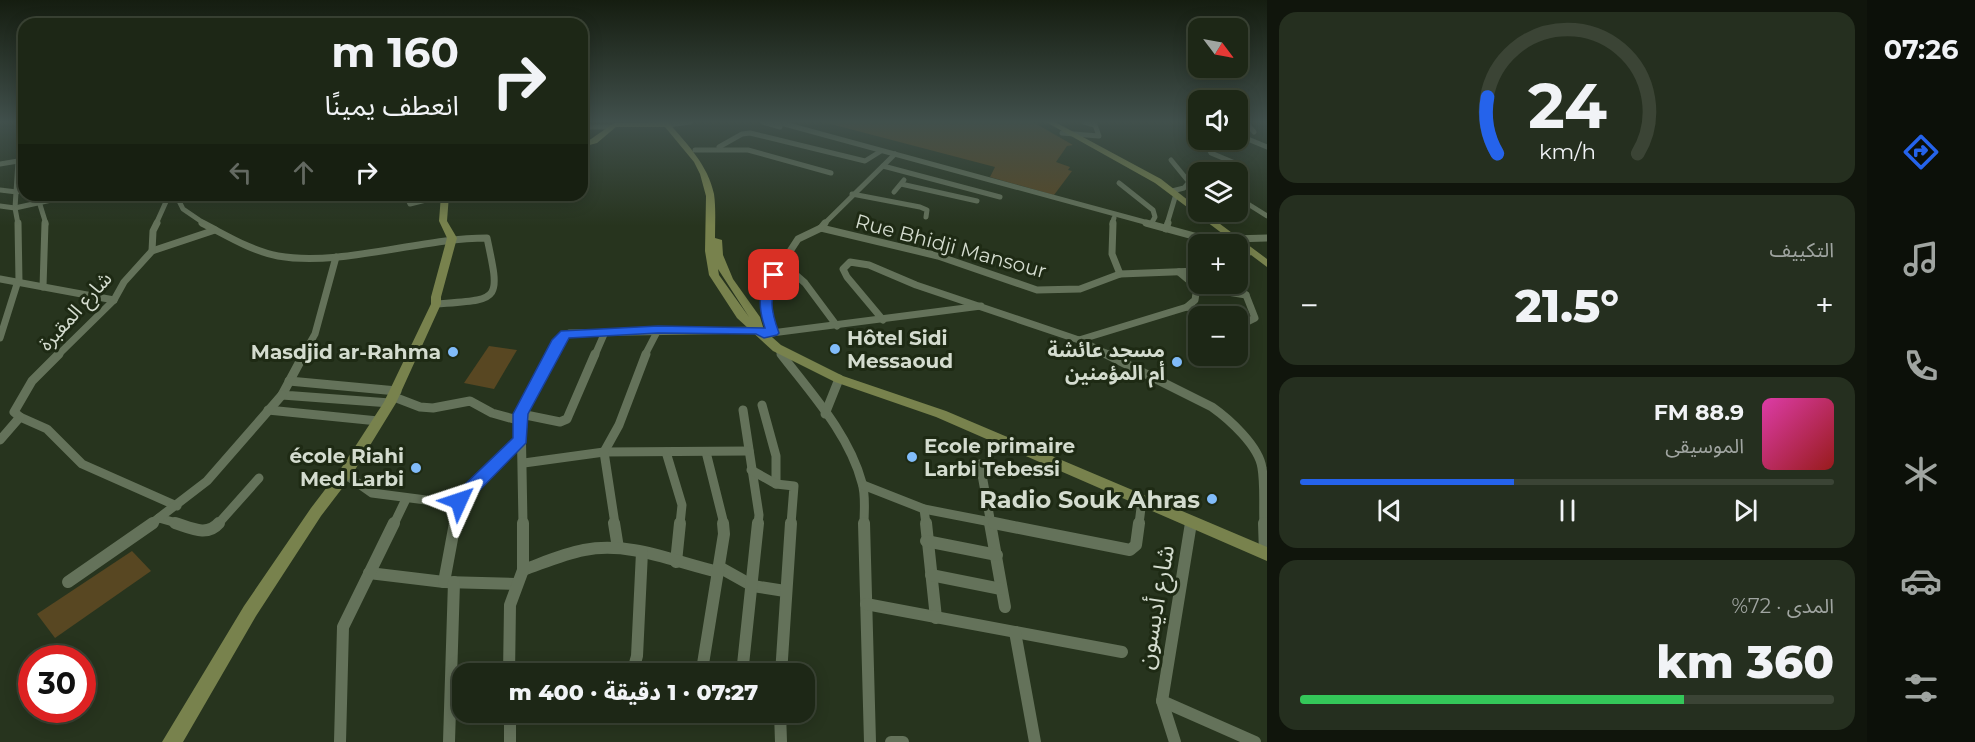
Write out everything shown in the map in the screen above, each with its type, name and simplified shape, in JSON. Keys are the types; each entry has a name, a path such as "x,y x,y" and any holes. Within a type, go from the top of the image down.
{"street":[{"path":"694,157 704,174 710,196 714,227"},
{"path":"700,157 707,165 716,189 710,251 714,275 741,316 765,332 825,414 856,464 863,485 870,742"},
{"path":"775,157 831,173"},
{"path":"846,157 863,161 871,157"},
{"path":"765,332 765,299 782,262 798,239 821,228 852,194 893,157"},
{"path":"896,157 1188,238"},
{"path":"896,157 1188,235"},
{"path":"1106,157 1175,195"},
{"path":"1115,157 1136,168 1175,195 1222,234"},
{"path":"1166,229 1175,195 1189,182 1171,160"},
{"path":"0,164 18,161"},
{"path":"883,166 1000,197"},
{"path":"894,192 910,173"},
{"path":"1119,183 1154,210 1155,216 1151,225"},
{"path":"0,338 18,283 19,229 15,208 18,184"},
{"path":"901,184 977,201"},
{"path":"0,190 17,192"},
{"path":"852,194 920,207 927,210 926,217"},
{"path":"38,201 44,214 46,226 43,287"},
{"path":"0,206 15,208 50,201"},
{"path":"166,201 153,231 152,251 215,230"},
{"path":"180,201 189,215 215,230 268,254 336,257 452,238 487,238 496,286 491,296 484,300 436,304"},
{"path":"407,201 410,204 422,201"},
{"path":"172,742 250,611 316,512 345,474 394,397 436,304 452,238 443,221 445,201"},
{"path":"1248,204 1267,216"},
{"path":"1114,218 1111,238 1113,264 1120,274"},
{"name":"Rue Bhidji Mansour","path":"821,228 938,256 1037,290 1080,289 1120,274 1188,272"},
{"path":"1248,245 1267,238"},
{"name":"شارع المقبرة","path":"0,440 20,417 14,412 32,381 114,300 124,282 152,251"},
{"path":"1248,253 1267,264"},
{"path":"1248,255 1267,271"},
{"path":"68,582 177,506 207,481 282,395 315,334 336,257"},
{"path":"782,262 794,270 810,288 837,326"},
{"path":"777,348 839,379 940,414 1266,554 1262,465 1243,434 1227,417 1212,407 1079,339 983,305 916,285 869,265 850,262 843,269 883,320"},
{"path":"1179,272 1188,280"},
{"path":"0,279 114,300"},
{"path":"1079,339 1187,307 1195,300 1196,294"},
{"path":"1240,294 1246,295 1255,318 1248,321"},
{"path":"509,663 510,605 523,570 524,463 521,417 562,336 569,333 658,330 765,332 837,326 983,305"},
{"path":"618,548 604,452 619,425 649,346 658,330"},
{"path":"289,381 394,397 420,407 432,408 470,401 492,413 560,422 567,419 605,332"},
{"path":"825,414 839,379"},
{"path":"282,395 394,397"},
{"path":"762,405 776,456 776,484"},
{"path":"268,410 378,421"},
{"path":"743,410 759,515 743,663"},
{"path":"20,417 47,429 82,464 177,506"},
{"path":"345,474 372,493 449,503 459,501 521,439"},
{"path":"524,463 604,452 749,451"},
{"path":"666,452 682,506 676,562"},
{"path":"703,663 724,534 723,514 706,452"},
{"path":"980,464 1005,607"},
{"path":"751,470 776,484 794,486 782,663"},
{"path":"159,518 204,532 214,529 259,478"},
{"path":"863,485 924,509 1130,550 1136,545 1142,500"},
{"path":"340,742 343,627 406,499"},
{"path":"448,742 449,582 459,501"},
{"path":"924,509 936,618"},
{"name":"شارع أديسون","path":"1162,701 1167,657 1191,521"},
{"path":"926,541 997,555"},
{"path":"523,570 577,551 618,548 676,562 719,569 753,586 785,591"},
{"path":"635,663 642,552"},
{"path":"369,573 449,582 516,584"},
{"path":"931,575 1001,590"},
{"path":"866,604 1122,652"},
{"path":"1015,632 1035,742"},
{"path":"1162,701 1175,742"},
{"path":"1162,701 1255,742"},
{"path":"510,723 510,742"},
{"path":"780,723 781,742"},
{"path":"891,742 903,742"}],"shaded area":[{"path":"955,157 1060,157 1056,162 1070,167 1068,170 1072,171 1054,195 990,177 995,167"},
{"path":"489,346 517,350 494,389 464,383"},
{"path":"132,551 151,571 55,638 37,614"}],"place":[{"name":"Hôtel Sidi Messaoud","path":"835,349"},
{"name":"Masdjid ar-Rahma","path":"453,352"},
{"name":"مسجد عائشة أم المؤمنين","path":"1177,362"},
{"name":"Ecole primaire Larbi Tebessi","path":"912,457"},
{"name":"école Riahi Med Larbi","path":"416,468"},
{"name":"Radio Souk Ahras","path":"1212,499"}],"route":[{"path":"459,501 521,439 520,414 562,336 569,333 658,330 759,330 764,334 772,333 764,308 767,290 774,275"}]}
